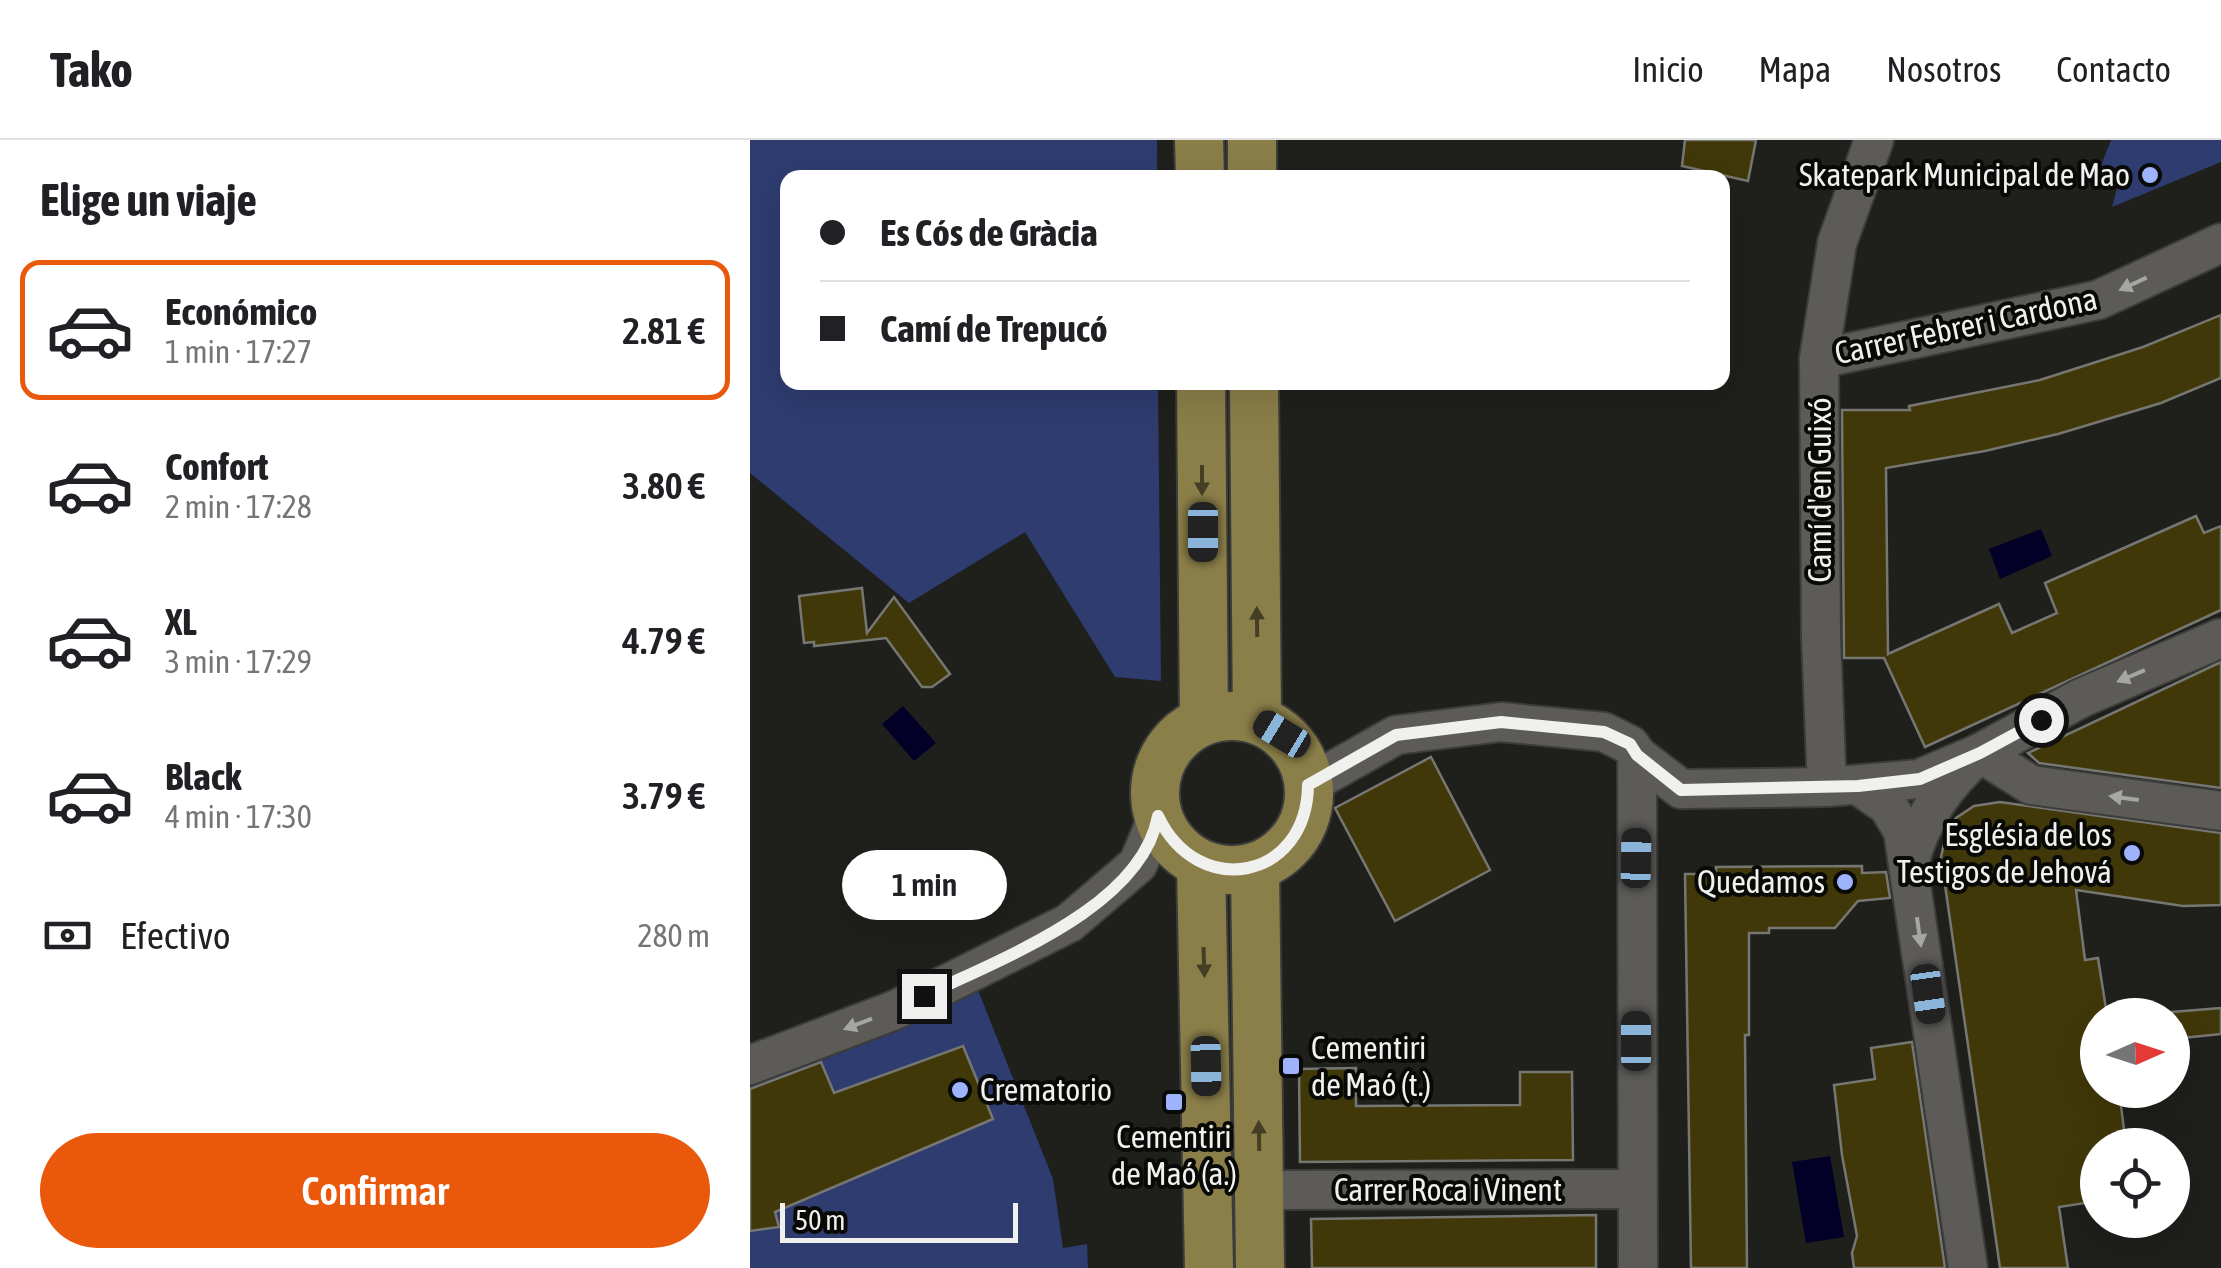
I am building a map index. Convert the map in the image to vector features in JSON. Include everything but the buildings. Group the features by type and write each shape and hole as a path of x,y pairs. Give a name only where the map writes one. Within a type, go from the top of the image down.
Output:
{"main road":[{"path":"1199,140 1200,170"},
{"path":"1252,140 1252,170"},
{"path":"1202,390 1204,720"},
{"path":"1254,390 1258,720"},
{"path":"1231,715 1258,720 1282,734 1300,757 1308,785 1308,806 1296,835 1274,858 1237,870 1201,864 1168,836 1158,816 1154,793 1158,770 1168,748 1204,720 1231,715"},
{"path":"1201,864 1208,1268"},
{"path":"1255,866 1260,1268"}],"street":[{"name":"Camí d'en Guixó","path":"1842,786 1821,638 1819,359 1837,243 1874,140"},
{"name":"Carrer Febrer i Cardona","path":"1819,359 2098,300 2221,243"},
{"path":"1308,785 1396,735 1501,722 1604,732 1630,744 1637,755 1681,790 1842,786 1920,779 1980,753 2081,698 2221,638"},
{"path":"1980,753 2031,785 2221,811"},
{"path":"1909,866 1918,831 1934,803 1980,753"},
{"path":"1637,755 1638,1268"},
{"path":"1842,786 1888,806 1903,830 1968,1268"},
{"path":"750,1065 895,1010 1069,922 1138,864 1158,816"},
{"name":"Carrer Roca i Vinent","path":"1260,1190 1637,1189"}],"shaded area":[{"path":"750,140 1157,140 1157,170 780,170 780,390 1158,390 1161,681 1115,677 1025,532 909,603 750,473"},
{"name":"Skatepark Municipal de Mao","path":"2111,140 2221,140 2221,162 2112,207 2120,177 2098,173"},
{"path":"2041,529 2052,556 2000,579 1989,549"},
{"path":"903,706 936,743 914,761 882,724"},
{"path":"978,990 1053,1179 1063,1248 1087,1244 1088,1268 750,1268 750,1086"},
{"path":"1830,1156 1844,1237 1806,1243 1792,1162"}],"place":[{"name":"Skatepark Municipal de Mao","path":"2150,175"},
{"name":"Església de los Testigos de Jehová","path":"2132,853"},
{"name":"Quedamos","path":"1845,882"},
{"name":"Cementiri de Maó (t.)","path":"1291,1066"},
{"name":"Crematorio","path":"960,1090"},
{"name":"Cementiri de Maó (a.)","path":"1174,1102"}],"route":[{"path":"924,996 1069,922 1115,887 1138,864 1158,816 1168,836 1201,864 1237,870 1274,858 1290,844 1301,826 1308,806 1308,785 1396,735 1501,722 1584,728 1630,744 1637,755 1681,790 1827,787 1920,779 2041,720"}]}
